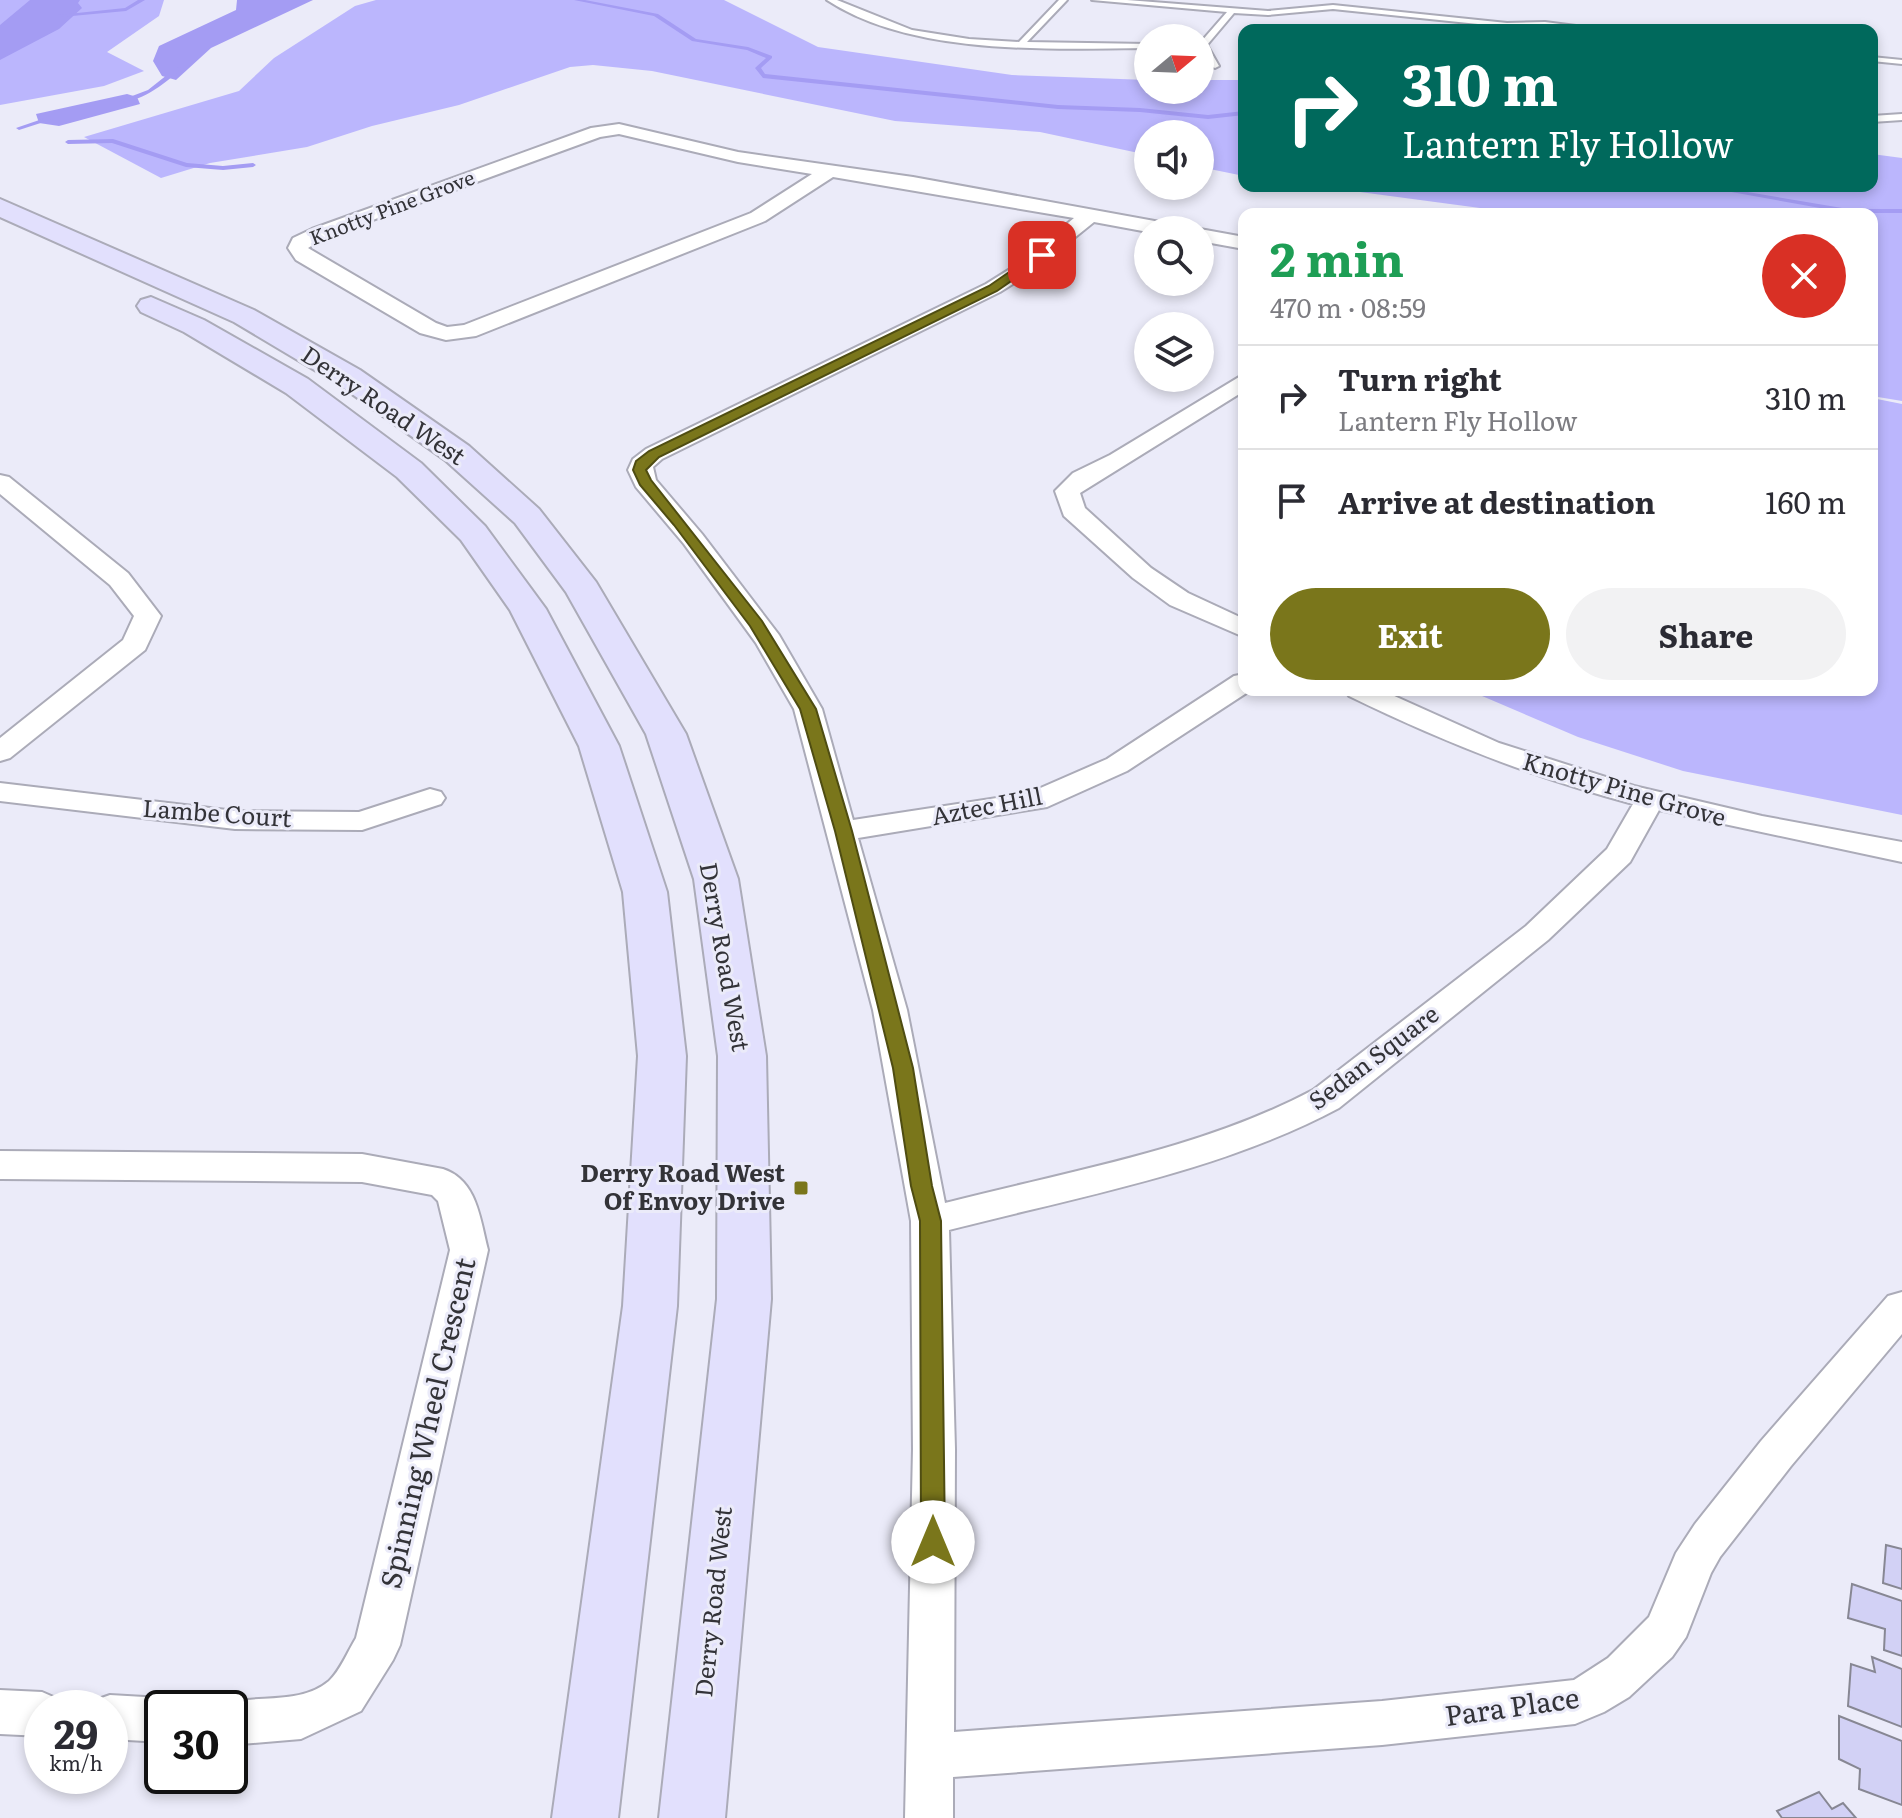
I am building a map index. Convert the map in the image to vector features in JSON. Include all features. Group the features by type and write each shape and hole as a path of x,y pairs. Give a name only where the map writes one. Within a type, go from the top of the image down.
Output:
{"main road":[{"name":"Derry Road West","path":"0,207 244,316 349,377 457,453 527,516 583,590 666,734 716,879 742,1056 744,1299 692,1818"},
{"name":"Derry Road West","path":"0,237 194,326 297,386 409,470 473,533 528,609 599,746 645,892 662,1056 650,1306 585,1818"}],"street":[{"name":"Knotty Pine Grove","path":"829,171 758,217 468,331 446,334 428,328 303,256 298,248 300,242 319,233 597,132 619,129 700,150 829,171 1134,224"},
{"path":"929,1818 934,1449 930,1221 900,1053 808,709 769,641 685,529 645,482 640,470 641,464 654,454 993,288 1025,268 1089,216"},
{"path":"1214,238 1238,242"},
{"path":"1238,385 1118,460 1082,478 1067,491 1073,511 1142,573 1179,599 1238,626"},
{"path":"0,482 119,579 148,616 135,644 0,752"},
{"name":"Aztec Hill","path":"843,831 1036,801 1117,765 1238,686"},
{"name":"Knotty Pine Grove","path":"1372,696 1459,738 1536,768 1753,825 1902,852"},
{"name":"Lambe Court","path":"0,792 235,820 362,821 430,798"},
{"name":"Sedan Square","path":"930,1221 1217,1147 1292,1117 1326,1099 1537,933 1619,855 1650,800"},
{"name":"Spinning Wheel Crescent","path":"0,1165 362,1168 443,1183 455,1196 469,1250 377,1645 345,1696 301,1717 248,1721"},
{"name":"Para Place","path":"931,1756 1382,1723 1575,1702 1596,1695 1629,1668 1664,1631 1676,1611 1682,1585 1696,1557 1776,1451 1902,1307"},
{"path":"0,1712 24,1713"}],"lane":[{"path":"1023,42 1063,0"},
{"path":"1096,0 1231,12 1268,13 1333,7 1473,24"},
{"path":"836,1 911,32 1023,42 1134,46"},
{"path":"1214,31 1231,12"},
{"path":"1878,60 1902,62"},
{"path":"1878,119 1902,117"}],"shaded area":[{"path":"0,0 164,0 159,16 107,52 144,71 104,86 0,105"},
{"path":"30,0 80,0 78,3 82,8 59,29 0,60 0,25"},
{"path":"237,0 313,0 211,48 176,80 162,76 153,61 159,46 236,10"},
{"path":"376,0 724,0 818,47 1012,75 1134,79 1134,104 1214,104 1214,80 1238,80 1238,175 1214,170 1214,120 1134,120 1134,152 1040,132 895,121 652,71 593,65 570,67 459,105 372,126 307,147 210,163 161,178 84,137 239,91 274,58 355,6"},
{"path":"127,94 137,97 140,104 59,126 39,123 36,114"},
{"path":"1878,155 1902,158 1902,401 1878,397 1878,208 1480,208 1360,192 1878,192"},
{"path":"1878,399 1902,404 1902,815 1683,771 1578,737 1482,696 1878,696"}],"building":[{"path":"1886,1545 1902,1549 1902,1589 1883,1583"},
{"path":"1852,1584 1902,1601 1902,1656 1884,1650 1885,1629 1848,1618"},
{"path":"1872,1657 1902,1669 1902,1727 1848,1706 1851,1664 1875,1672"},
{"path":"1839,1716 1902,1741 1902,1805 1859,1789 1860,1769 1839,1759"},
{"path":"1819,1792 1832,1809 1843,1803 1856,1818 1782,1818 1777,1811"}],"waterway":[{"path":"61,15 126,9 142,0"},
{"path":"577,0 656,15 694,40 748,49 770,57 758,68 763,76 1058,107 1140,110 1208,117 1238,114"},
{"path":"122,101 150,91 179,68"},
{"path":"19,128 51,118"},
{"path":"68,142 113,141 186,165 223,168 253,165"},
{"path":"1736,192 1830,208"},
{"path":"1878,211 1902,211"}],"place":[{"name":"Derry Road West Of Envoy Drive","path":"801,1188"}],"route":[{"path":"933,1542 930,1221 903,1068 843,831 808,709 769,641 652,487 645,482 640,470 641,464 654,454 993,288 1042,255"}]}
